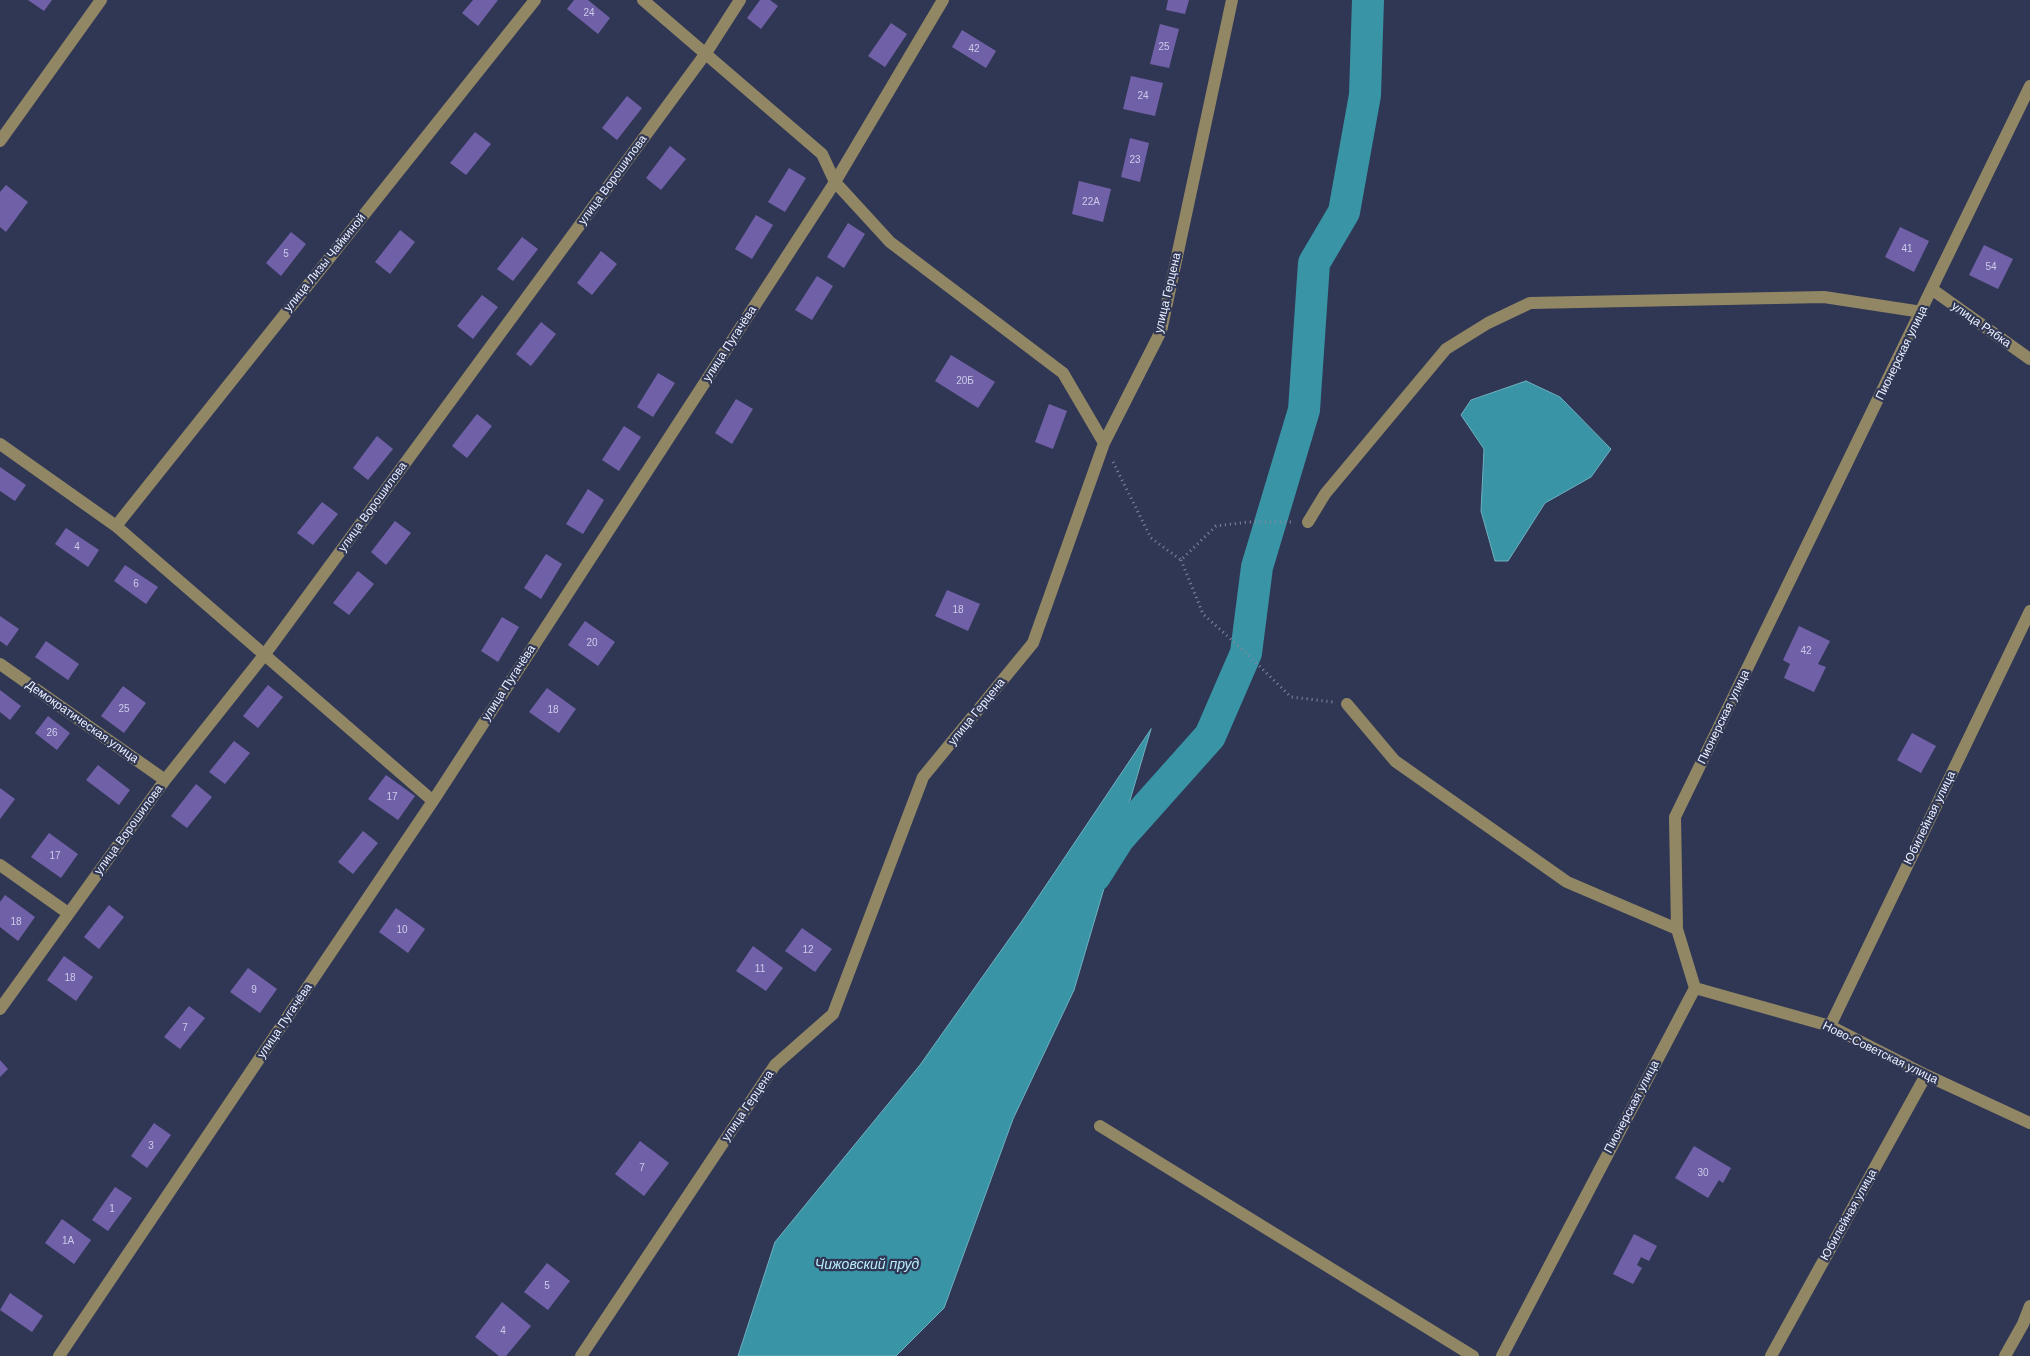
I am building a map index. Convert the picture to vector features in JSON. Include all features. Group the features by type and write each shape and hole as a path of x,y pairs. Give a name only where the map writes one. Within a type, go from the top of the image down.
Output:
{"street":[{"path":"0,141 101,0"},
{"name":"улица Лизы Чайкиной","path":"116,526 535,0"},
{"path":"643,0 822,154 835,182 890,242 1064,373 1104,443"},
{"name":"улица Ворошилова","path":"0,1009 165,780 265,654 706,53 740,0"},
{"name":"улица Пугачёва","path":"59,1356 433,801 835,182 943,0"},
{"name":"улица Герцена","path":"581,1356 775,1065 833,1014 923,777 1033,643 1104,443 1161,331 1232,0"},
{"name":"Пионерская улица","path":"1502,1356 1695,988 1677,929 1675,817 1922,312 2030,86"},
{"name":"улица Рябка","path":"1932,290 2030,360"},
{"path":"1308,522 1325,494 1446,349 1488,323 1530,303 1824,297 1922,312"},
{"path":"0,444 116,526 433,801"},
{"name":"Юбилейная улица","path":"1830,1026 2030,610"},
{"name":"Демократическая улица","path":"0,664 165,780"},
{"path":"1348,704 1395,761 1567,882 1677,929"},
{"path":"0,866 68,913"},
{"name":"Ново-Советская улица","path":"1695,988 1830,1026 1926,1075 2030,1123"},
{"name":"Юбилейная улица","path":"1771,1356 1926,1075"},
{"path":"1100,1126 1472,1356"},
{"path":"2005,1356 2026,1327 2030,1306"}],"path":[{"path":"1104,443 1151,538 1181,560 1203,614 1290,697 1348,704"},
{"path":"1181,560 1216,526 1248,522 1308,522"}],"water":[{"path":"1526,381 1560,397 1611,449 1591,477 1545,503 1508,561 1495,561 1481,511 1484,449 1461,415 1471,400"},
{"name":"Чижовский пруд","path":"1151,729 1074,990 1013,1119 944,1308 896,1356 738,1356 775,1242 920,1065 1022,921"}],"building":[{"path":"28,0 52,0 44,11"},
{"path":"473,0 498,0 478,26 462,13"},
{"path":"574,0 588,0 610,18 598,34 567,9"},
{"path":"760,0 770,0 778,6 761,29 747,18"},
{"path":"1168,0 1189,0 1185,14 1166,10"},
{"path":"891,23 907,34 885,67 868,56"},
{"path":"1160,24 1179,29 1169,68 1150,64"},
{"path":"962,30 996,51 986,68 952,47"},
{"path":"1131,76 1163,83 1155,116 1123,109"},
{"path":"627,96 642,108 617,140 602,128"},
{"path":"475,132 491,144 466,175 450,163"},
{"path":"1130,138 1149,143 1140,182 1121,177"},
{"path":"670,146 686,159 661,190 646,178"},
{"path":"789,168 806,178 785,212 768,202"},
{"path":"1079,181 1111,189 1103,222 1072,214"},
{"path":"6,185 28,202 6,232 0,227 0,192"},
{"path":"756,215 773,225 752,259 735,249"},
{"path":"848,223 865,234 844,268 827,257"},
{"path":"1900,227 1929,241 1914,272 1885,257"},
{"path":"400,230 415,242 390,274 375,262"},
{"path":"291,232 306,244 281,276 266,263"},
{"path":"522,237 538,249 513,281 497,269"},
{"path":"1984,245 2013,259 1998,289 1969,275"},
{"path":"601,251 617,264 592,295 577,283"},
{"path":"817,276 833,286 812,320 795,310"},
{"path":"482,295 498,307 473,339 457,326"},
{"path":"541,322 556,334 531,366 516,354"},
{"path":"951,355 995,382 978,408 935,381"},
{"path":"658,373 675,383 653,417 637,407"},
{"path":"736,399 753,409 732,444 715,433"},
{"path":"1049,404 1067,411 1053,449 1035,442"},
{"path":"477,414 492,426 467,458 452,446"},
{"path":"624,426 641,437 619,471 602,460"},
{"path":"377,436 393,449 368,480 353,468"},
{"path":"0,467 26,485 15,501 0,491"},
{"path":"588,489 604,500 583,534 566,524"},
{"path":"322,502 338,514 313,545 297,533"},
{"path":"395,521 411,533 386,565 371,552"},
{"path":"66,528 99,550 88,567 55,544"},
{"path":"546,554 562,564 541,599 524,588"},
{"path":"125,565 158,587 146,604 114,581"},
{"path":"358,571 374,584 349,615 333,603"},
{"path":"947,590 980,604 968,631 935,616"},
{"path":"0,616 19,629 7,646 0,641"},
{"path":"502,617 519,627 498,662 481,651"},
{"path":"585,621 615,642 598,666 568,645"},
{"path":"1799,626 1830,641 1818,664 1826,667 1814,692 1784,678 1790,664 1783,660"},
{"path":"46,641 79,664 68,680 35,657"},
{"path":"268,685 283,697 258,728 243,716"},
{"path":"123,686 146,703 124,733 101,716"},
{"path":"547,688 576,709 559,733 529,712"},
{"path":"0,690 21,706 10,720 0,712"},
{"path":"48,716 70,733 57,750 35,733"},
{"path":"1912,733 1936,746 1921,773 1897,760"},
{"path":"234,741 250,753 225,784 209,772"},
{"path":"98,765 130,790 119,805 86,780"},
{"path":"386,775 415,796 398,820 368,799"},
{"path":"196,784 212,797 187,828 171,816"},
{"path":"0,788 15,799 0,819"},
{"path":"363,831 378,843 353,874 338,862"},
{"path":"49,833 78,854 61,878 31,857"},
{"path":"5,895 35,917 18,941 0,927 0,902"},
{"path":"109,905 124,917 99,949 84,937"},
{"path":"396,908 425,929 408,953 379,932"},
{"path":"802,928 832,949 815,972 785,951"},
{"path":"753,946 783,968 766,991 736,971"},
{"path":"64,956 93,977 76,1001 47,980"},
{"path":"248,968 277,989 260,1013 230,992"},
{"path":"189,1006 205,1018 180,1049 164,1037"},
{"path":"0,1060 8,1069 0,1077"},
{"path":"154,1123 171,1135 147,1168 131,1156"},
{"path":"640,1141 669,1163 644,1196 615,1174"},
{"path":"1694,1146 1731,1168 1723,1183 1719,1180 1708,1198 1675,1178"},
{"path":"115,1187 132,1198 108,1231 92,1220"},
{"path":"62,1219 91,1240 74,1264 45,1243"},
{"path":"1634,1234 1657,1246 1649,1261 1641,1257 1637,1265 1642,1268 1633,1284 1613,1274"},
{"path":"547,1263 570,1281 548,1310 524,1292"},
{"path":"10,1293 43,1316 32,1332 0,1310"},
{"path":"502,1302 531,1326 506,1356 499,1356 475,1337"}],"waterway":[{"path":"1095,876 1119,838 1210,736 1246,653 1257,567 1304,410 1314,263 1344,212 1365,95 1368,0"}]}
